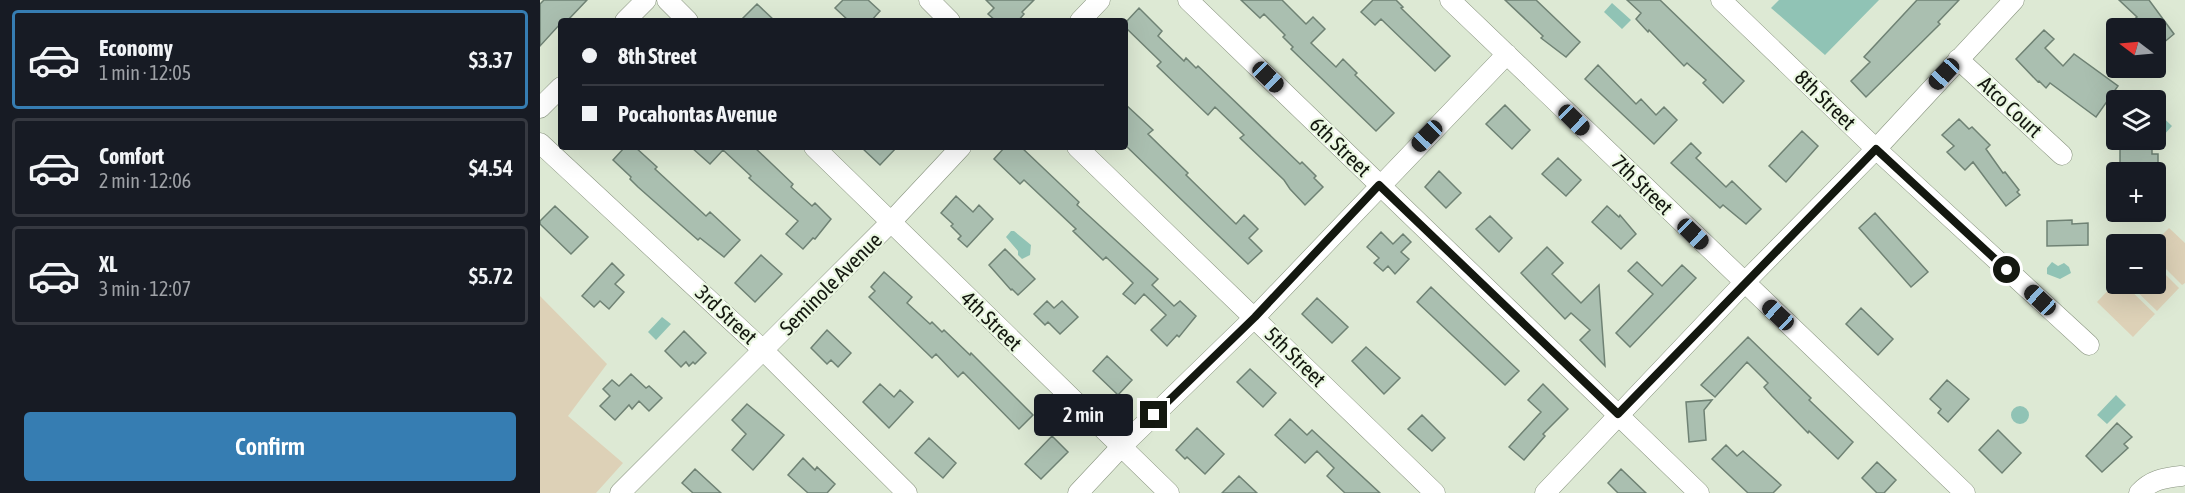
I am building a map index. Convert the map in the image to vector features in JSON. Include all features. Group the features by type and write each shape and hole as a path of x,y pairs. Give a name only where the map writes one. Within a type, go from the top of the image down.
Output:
{"street":[{"path":"628,18 646,0"},
{"path":"667,0 685,18"},
{"path":"929,0 947,18"},
{"path":"1083,18 1100,0"},
{"name":"6th Street","path":"1188,0 1699,493"},
{"name":"7th Street","path":"1450,0 1965,493"},
{"name":"8th Street","path":"1721,0 1876,149 2089,345"},
{"path":"1545,493 1744,283 1876,149 2014,0"},
{"path":"1078,493 1121,447 1255,317 1507,54"},
{"name":"Atco Court","path":"1958,59 2062,155"},
{"path":"540,108 558,90"},
{"name":"3rd Street","path":"540,143 764,351 907,493"},
{"name":"4th Street","path":"817,150 1169,493"},
{"name":"Seminole Avenue","path":"631,490 958,150"},
{"name":"5th Street","path":"1080,150 1436,493"},
{"path":"2139,493 2159,478 2181,476"}],"shaded area":[{"path":"2169,228 2185,243 2185,283 2182,285 2166,269 2166,234 2163,234"},
{"path":"2166,275 2179,288 2157,311 2139,294 2166,294"},
{"path":"2106,293 2134,294 2155,314 2133,337 2097,302"},
{"path":"540,296 607,364 568,416 623,463 596,493 540,493"}],"water":[{"path":"1779,0 1879,0 1825,55 1771,8"},
{"path":"1612,3 1631,20 1622,29 1604,12"},
{"path":"2166,120 2172,126 2166,133"},
{"path":"1011,231 1031,245 1030,255 1022,259 1018,255 1018,251 1006,237"},
{"path":"2052,262 2058,266 2064,263 2069,267 2071,273 2060,279 2047,274 2047,268"},
{"path":"662,317 671,324 656,340 648,332"},
{"path":"2116,395 2126,405 2107,424 2097,415"},
{"path":"2020,406 2026,409 2029,415 2026,421 2020,424 2014,421 2011,415 2014,409"}],"building":[{"path":"544,0 587,0 570,18 558,18 558,26 540,46 540,4"},
{"path":"843,0 868,0 880,11 874,18 846,18 835,8"},
{"path":"986,0 1034,0 1022,12 1024,14 1021,18 993,18 988,14 994,8"},
{"path":"1241,0 1282,0 1306,24 1313,17 1325,29 1311,43 1336,67 1343,59 1357,73 1355,75 1394,113 1376,131 1291,49 1293,47 1283,37 1285,35 1264,14 1260,18"},
{"path":"1373,0 1396,0 1403,7 1401,8 1450,56 1435,71 1381,19 1375,25 1361,12"},
{"path":"1505,0 1536,0 1580,42 1566,57 1541,38 1543,36"},
{"path":"1627,0 1660,0 1744,81 1723,103 1703,83 1706,80 1687,63 1684,66 1649,30 1648,32 1636,19 1641,13"},
{"path":"1917,0 1959,0 1938,22 1940,24 1866,97 1851,81 1870,62 1864,57"},
{"path":"2119,0 2149,0 2162,18 2136,18"},
{"path":"757,4 772,18 743,18"},
{"path":"1139,8 1162,31 1158,36 1184,61 1186,58 1196,68 1198,66 1300,164 1302,162 1323,187 1305,205 1284,180 1240,138 1244,135 1215,107 1208,115 1157,66 1161,62 1128,30 1128,20"},
{"path":"2166,23 2174,34 2166,41"},
{"path":"2044,30 2054,39 2045,48 2063,66 2074,54 2118,86 2115,90 2106,90 2106,103 2096,117 2050,83 2046,88 2016,59"},
{"path":"1598,65 1636,104 1641,99 1656,115 1664,107 1677,120 1654,144 1585,79"},
{"path":"1505,105 1530,130 1512,149 1486,124"},
{"path":"1128,107 1153,130 1148,134 1236,224 1244,215 1258,229 1249,238 1262,251 1248,264 1128,148"},
{"path":"1959,119 1969,129 1972,127 1990,145 1986,149 2003,173 2005,172 2019,190 2017,192 2020,195 2006,206 1973,162 1965,170 1947,152 1954,146 1942,135"},
{"path":"1802,131 1818,146 1786,182 1769,166"},
{"path":"1691,143 1701,153 1696,158 1726,187 1732,181 1761,209 1746,224 1723,205 1720,208 1671,163"},
{"path":"622,150 638,150 657,167 655,169 706,216 710,212 740,240 724,257 700,238 698,240 638,187 613,160"},
{"path":"694,150 723,150 710,164"},
{"path":"723,150 757,150 793,184 791,187 812,206 815,203 831,219 815,239 813,238 803,249 786,234 798,221 749,178 751,176"},
{"path":"864,150 894,150 880,165"},
{"path":"1002,150 1024,150 1079,202 1077,205 1158,279 1152,285 1174,306 1180,301 1196,316 1179,337 1177,335 1167,346 1151,330 1166,315 1144,294 1135,304 1123,294 1133,283 1106,257 1103,260 1073,231 1076,229 1024,180 1020,184 994,159"},
{"path":"2120,150 2152,150 2152,154 2158,154 2158,162 2120,162"},
{"path":"1558,158 1581,180 1566,196 1542,174"},
{"path":"1439,171 1461,193 1446,208 1425,187"},
{"path":"956,196 973,212 979,205 993,219 967,247 958,239 961,236 951,226 953,224 941,213"},
{"path":"555,206 588,237 571,254 540,224 540,221"},
{"path":"1607,206 1619,217 1620,215 1636,234 1621,249 1592,222"},
{"path":"1875,213 1928,272 1911,287 1859,228"},
{"path":"1490,216 1512,238 1499,252 1476,229"},
{"path":"2072,220 2072,224 2088,223 2088,245 2047,246 2047,221"},
{"path":"1381,232 1393,244 1403,234 1411,242 1401,252 1409,259 1395,274 1388,266 1383,271 1374,263 1379,258 1367,247"},
{"path":"1547,247 1563,263 1552,274 1581,303 1599,285 1605,366 1580,340 1590,330 1571,313 1565,319 1521,273"},
{"path":"1005,249 1035,279 1018,295 989,265"},
{"path":"761,255 782,274 755,302 735,283"},
{"path":"1637,262 1662,286 1682,265 1696,278 1630,347 1616,333 1653,294 1628,271"},
{"path":"612,263 624,275 615,284 624,292 609,309 600,301 594,307 582,296"},
{"path":"884,272 912,297 907,303 930,324 932,322 942,332 944,330 970,355 971,353 1033,415 1019,429 963,372 958,377 936,354 932,358 869,297 875,291 871,287"},
{"path":"1431,287 1519,371 1505,385 1417,302"},
{"path":"1317,298 1348,327 1332,343 1302,314"},
{"path":"1047,301 1054,308 1062,301 1078,317 1060,334 1048,322 1045,325 1034,314"},
{"path":"1861,308 1893,339 1878,355 1846,324"},
{"path":"827,330 851,353 838,367 831,360 827,364 811,348"},
{"path":"684,331 706,353 695,364 693,362 689,366 686,362 681,367 665,351"},
{"path":"1748,337 1853,442 1838,459 1809,431 1808,433 1772,396 1764,387 1768,383 1747,362 1715,397 1701,385"},
{"path":"1366,347 1400,378 1384,394 1352,361"},
{"path":"1107,356 1132,380 1118,395 1093,371"},
{"path":"1250,369 1276,393 1263,407 1237,382"},
{"path":"631,374 646,388 649,386 662,398 649,411 639,401 632,409 629,405 615,420 600,406 610,396 603,389 612,380 619,386"},
{"path":"1947,380 1969,399 1948,422 1938,413 1941,409 1930,399"},
{"path":"880,384 894,397 900,390 913,402 889,428 863,402"},
{"path":"1543,384 1568,409 1543,434 1545,436 1524,460 1509,447 1541,412 1528,400"},
{"path":"1712,400 1704,410 1706,440 1689,442 1686,402"},
{"path":"747,404 784,435 753,470 732,450 746,434 732,420"},
{"path":"1422,415 1445,438 1432,451 1408,429"},
{"path":"1290,419 1307,435 1312,430 1380,493 1345,493 1327,476 1334,468 1317,451 1305,463 1275,435"},
{"path":"2117,423 2132,437 2124,444 2128,448 2102,472 2086,456"},
{"path":"1197,428 1224,454 1205,474 1176,450"},
{"path":"1998,430 2021,453 2002,473 1979,450"},
{"path":"1052,436 1068,452 1041,479 1025,464"},
{"path":"929,438 956,463 943,478 915,453"},
{"path":"1726,445 1737,456 1743,451 1781,485 1773,493 1748,493 1712,459"},
{"path":"803,458 815,470 817,467 835,484 827,493 808,493 788,475"},
{"path":"1877,462 1896,480 1884,493 1877,493 1862,478"},
{"path":"695,469 721,493 693,493 682,483"},
{"path":"1621,469 1646,493 1618,493 1608,483"},
{"path":"1239,476 1257,493 1222,493"}],"route":[{"path":"1154,415 1255,317 1379,185 1618,414 1876,149 2007,270"}]}
